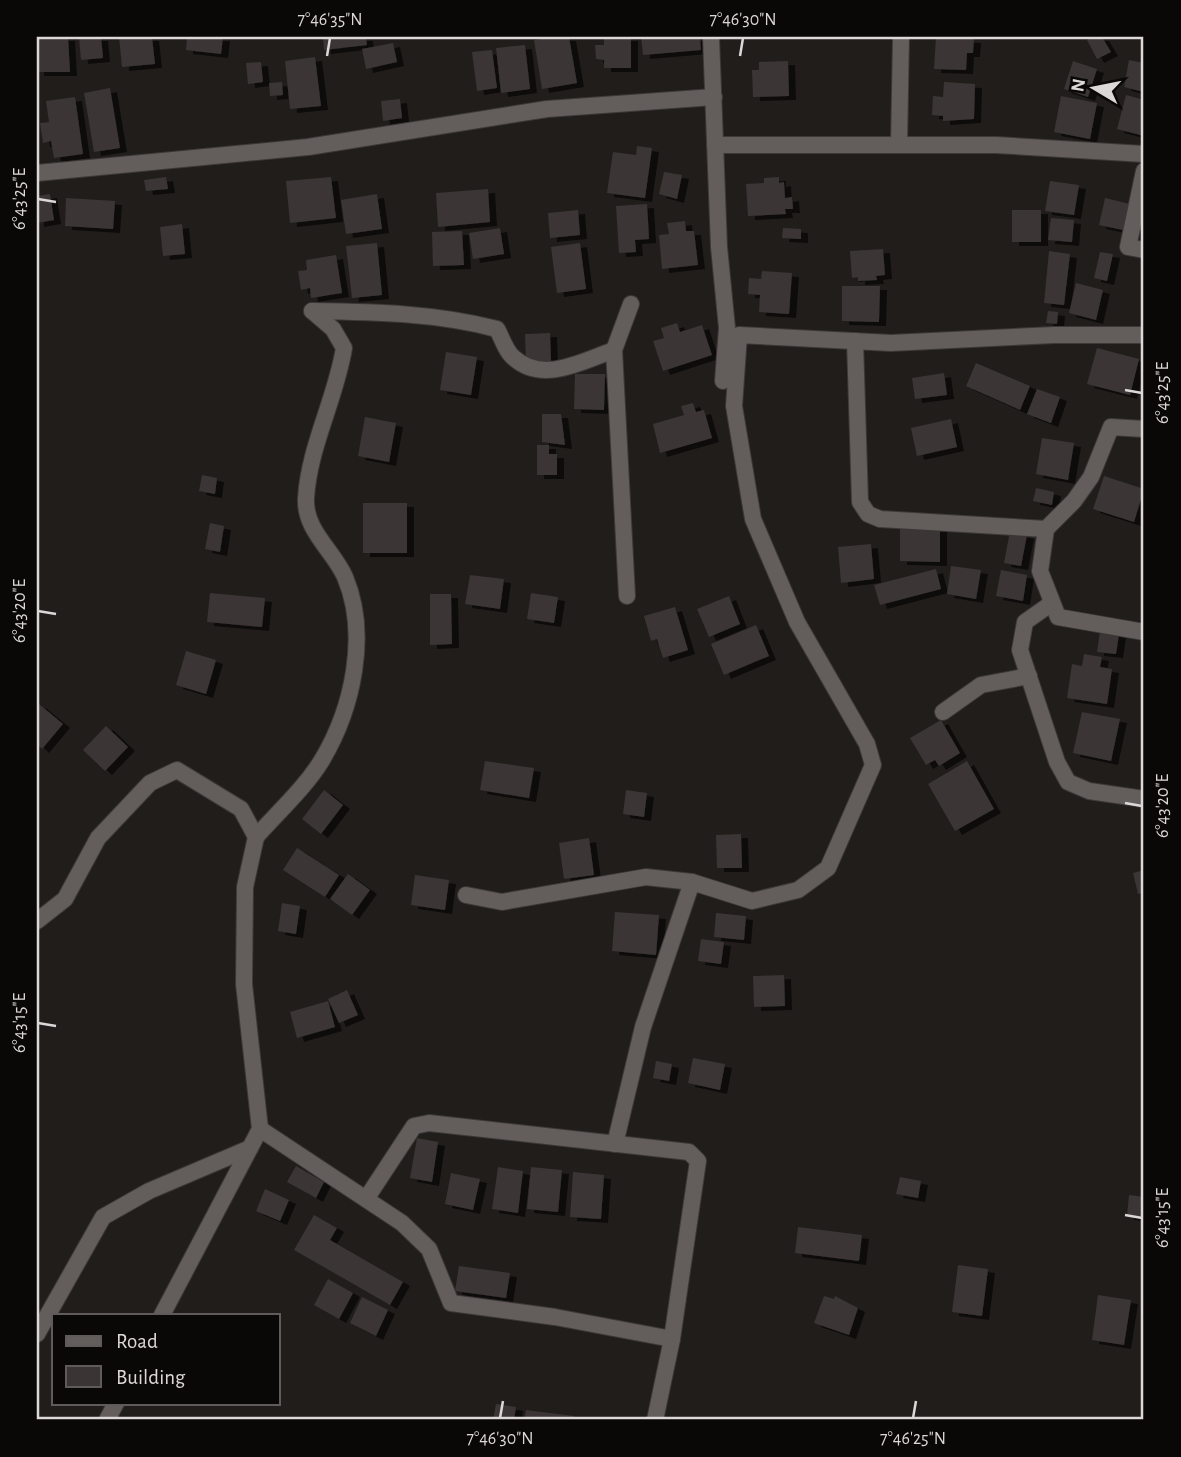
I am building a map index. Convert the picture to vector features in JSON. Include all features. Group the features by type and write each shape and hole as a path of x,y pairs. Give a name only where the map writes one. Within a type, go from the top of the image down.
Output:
{"street":[{"path":"711,37 719,247 727,328 723,381"},
{"path":"899,145 901,37"},
{"path":"37,173 308,146 547,109 714,97"},
{"path":"715,145 996,145 1144,154"},
{"path":"1139,249 1144,171"},
{"path":"628,596 614,350 631,304"},
{"path":"163,1314 260,1129 244,984 246,887 256,837 321,762 348,708 357,640 352,593 337,559 316,536 306,499 340,374 344,348 332,329 312,311 420,314 497,329 512,357 529,368 557,370 614,350"},
{"path":"466,895 502,902 646,877 692,882 752,901 798,890 828,868 873,765 867,744 797,622 753,519 734,406 739,335 891,342 1042,335 1144,335"},
{"path":"855,341 860,502 868,514 880,519 1046,529"},
{"path":"1144,429 1111,427 1091,477 1074,501 1046,529 1040,571 1058,617 1144,632"},
{"path":"1052,603 1025,622 1020,650 1057,762 1068,782 1089,791 1144,799"},
{"path":"943,712 981,685 1029,676"},
{"path":"37,921 65,899 98,838 150,783 177,770 241,809 256,837"},
{"path":"615,1144 643,1027 692,882"},
{"path":"366,1199 414,1126 429,1123 689,1152 698,1161 672,1339 655,1420"},
{"path":"260,1129 402,1223 429,1248 451,1303 555,1317 672,1339"},
{"path":"37,1334 103,1217 149,1191 250,1148"},
{"path":"107,1420 115,1404"}],"building":[{"path":"37,37 68,37 70,72 37,72"},
{"path":"79,37 101,37 103,58 81,60"},
{"path":"119,37 152,37 155,64 122,67"},
{"path":"187,37 223,37 221,54 186,50"},
{"path":"323,37 366,37 367,45 324,50"},
{"path":"569,37 577,83 542,89 534,40"},
{"path":"604,37 631,37 631,68 604,68 604,60 596,59 595,45 604,45"},
{"path":"641,37 700,37 701,50 643,55"},
{"path":"936,37 974,39 973,53 967,53 966,70 934,69"},
{"path":"1102,37 1111,52 1097,59 1087,40"},
{"path":"393,43 397,62 366,69 362,49"},
{"path":"525,45 530,89 501,93 496,48"},
{"path":"492,50 497,88 477,91 472,52"},
{"path":"315,57 321,106 290,109 285,61"},
{"path":"1129,60 1144,63 1144,92 1124,87"},
{"path":"788,61 789,96 753,97 752,70 759,70 759,62"},
{"path":"1073,61 1097,69 1088,97 1064,89"},
{"path":"261,62 263,82 248,84 246,63"},
{"path":"282,82 283,95 270,96 269,83"},
{"path":"944,82 975,84 974,119 943,121 943,116 932,115 933,96 943,97"},
{"path":"110,88 120,148 94,152 84,93"},
{"path":"1126,95 1144,100 1144,136 1117,129"},
{"path":"1061,96 1097,103 1090,139 1054,132"},
{"path":"75,97 83,154 54,158 51,141 43,143 40,123 49,122 46,101"},
{"path":"400,99 402,118 383,121 381,101"},
{"path":"637,146 652,148 645,198 607,193 613,152 636,155"},
{"path":"664,172 682,175 677,199 659,194"},
{"path":"166,177 168,189 146,191 144,180"},
{"path":"331,177 336,218 290,223 286,181"},
{"path":"779,177 779,183 784,182 785,198 792,197 793,209 785,209 786,214 748,216 746,184 764,183 764,178"},
{"path":"1050,181 1079,185 1074,215 1045,211"},
{"path":"488,189 490,222 438,227 436,193"},
{"path":"50,194 54,220 37,223 37,196"},
{"path":"377,194 382,229 346,234 341,200"},
{"path":"66,198 115,201 113,229 65,226"},
{"path":"1105,198 1130,204 1123,230 1099,225"},
{"path":"647,204 649,239 635,240 636,252 619,253 616,206"},
{"path":"578,210 580,235 550,238 548,213"},
{"path":"1012,210 1041,210 1041,242 1012,242"},
{"path":"1051,218 1074,220 1072,242 1048,240"},
{"path":"685,221 686,231 694,231 698,265 662,269 659,235 669,234 667,223"},
{"path":"182,224 185,254 163,256 160,227"},
{"path":"500,228 504,254 473,259 469,233"},
{"path":"783,228 801,229 801,239 782,238"},
{"path":"462,231 464,265 433,266 432,232"},
{"path":"377,243 382,295 352,298 346,246"},
{"path":"580,243 586,289 557,293 551,247"},
{"path":"883,249 885,275 876,276 877,280 858,281 858,277 852,278 850,251"},
{"path":"1049,251 1070,254 1064,305 1044,303"},
{"path":"1100,252 1113,254 1107,281 1094,278"},
{"path":"336,255 342,293 311,298 310,288 301,290 298,271 307,270 306,260"},
{"path":"762,271 792,273 789,314 759,312 760,295 748,294 749,278 761,279"},
{"path":"1076,283 1103,290 1096,320 1069,313"},
{"path":"842,286 880,286 879,322 842,321"},
{"path":"1048,311 1058,312 1057,324 1046,323"},
{"path":"677,323 680,332 702,325 712,355 663,371 653,341 664,338 661,328"},
{"path":"550,333 551,361 526,362 525,334"},
{"path":"1097,348 1139,359 1130,395 1087,384"},
{"path":"446,352 477,357 471,395 440,390"},
{"path":"976,363 1030,386 1020,410 966,386"},
{"path":"944,373 947,395 915,399 912,378"},
{"path":"575,374 605,374 604,410 574,409"},
{"path":"1037,389 1060,397 1051,423 1027,414"},
{"path":"693,403 696,412 704,410 712,438 660,453 653,424 684,415 681,406"},
{"path":"542,414 561,414 565,445 542,442"},
{"path":"365,417 396,423 389,462 358,456"},
{"path":"951,419 957,447 917,456 911,428"},
{"path":"1042,438 1074,443 1068,480 1036,474"},
{"path":"537,445 549,445 549,454 557,454 557,475 537,475"},
{"path":"202,475 217,478 215,494 199,491"},
{"path":"1104,476 1144,489 1134,522 1093,509"},
{"path":"1036,488 1054,492 1052,505 1033,501"},
{"path":"363,503 407,503 407,553 363,553"},
{"path":"210,523 224,526 220,552 205,549"},
{"path":"900,526 940,526 940,562 900,561"},
{"path":"1010,531 1027,535 1021,566 1004,563"},
{"path":"871,544 874,579 841,583 838,547"},
{"path":"951,566 981,570 976,599 947,594"},
{"path":"936,569 941,589 880,605 874,585"},
{"path":"1001,570 1027,575 1023,601 996,596"},
{"path":"470,575 504,579 500,609 465,604"},
{"path":"210,593 265,598 262,627 207,622"},
{"path":"531,593 558,597 554,623 527,619"},
{"path":"430,594 451,594 452,644 430,645"},
{"path":"729,596 740,624 709,637 697,609"},
{"path":"675,607 688,650 663,658 657,639 651,641 644,616"},
{"path":"756,625 769,656 724,675 711,644"},
{"path":"1100,631 1119,634 1116,654 1097,652"},
{"path":"186,651 216,660 206,694 176,685"},
{"path":"1084,654 1102,657 1100,667 1112,669 1107,704 1067,698 1072,664 1082,666"},
{"path":"39,704 63,724 42,749 37,744"},
{"path":"1082,712 1120,719 1111,761 1073,753"},
{"path":"941,720 960,753 939,766 935,760 926,765 910,738"},
{"path":"106,726 128,747 105,771 83,750"},
{"path":"485,761 534,768 529,798 480,790"},
{"path":"967,761 994,809 955,831 928,784"},
{"path":"324,790 343,805 321,834 302,819"},
{"path":"626,790 647,793 644,817 623,814"},
{"path":"741,834 742,868 717,868 716,835"},
{"path":"589,838 594,875 564,879 559,843"},
{"path":"297,848 339,875 325,897 283,870"},
{"path":"1144,870 1144,893 1138,894 1133,873"},
{"path":"348,874 370,890 352,915 330,899"},
{"path":"415,875 449,880 445,910 411,905"},
{"path":"282,903 300,906 296,934 278,931"},
{"path":"615,912 659,915 656,955 612,951"},
{"path":"716,913 746,916 744,940 714,937"},
{"path":"701,939 724,942 721,964 698,961"},
{"path":"784,975 785,1006 754,1007 753,976"},
{"path":"347,990 358,1015 339,1023 328,999"},
{"path":"328,1001 335,1027 297,1038 290,1012"},
{"path":"693,1058 725,1064 720,1090 688,1083"},
{"path":"656,1061 672,1064 669,1081 653,1078"},
{"path":"417,1138 438,1142 432,1182 410,1178"},
{"path":"296,1166 324,1182 316,1198 287,1182"},
{"path":"498,1167 523,1171 518,1213 492,1209"},
{"path":"531,1167 562,1170 558,1212 527,1209"},
{"path":"573,1172 604,1175 601,1219 570,1217"},
{"path":"451,1173 480,1179 473,1210 445,1204"},
{"path":"900,1177 921,1181 918,1198 896,1194"},
{"path":"265,1189 289,1200 280,1221 256,1211"},
{"path":"1129,1195 1144,1197 1144,1218 1127,1216"},
{"path":"314,1215 337,1228 330,1240 403,1282 390,1305 294,1250"},
{"path":"798,1227 862,1235 859,1261 795,1253"},
{"path":"958,1265 988,1269 982,1316 952,1312"},
{"path":"459,1266 510,1273 506,1298 455,1291"},
{"path":"328,1279 353,1293 339,1319 314,1305"},
{"path":"1098,1295 1131,1300 1124,1345 1092,1340"},
{"path":"824,1296 834,1299 835,1296 858,1308 849,1335 814,1323"},
{"path":"362,1297 388,1310 376,1336 350,1323"},
{"path":"496,1404 516,1407 514,1420 493,1420"},
{"path":"526,1410 574,1416 574,1420 524,1420"}]}
